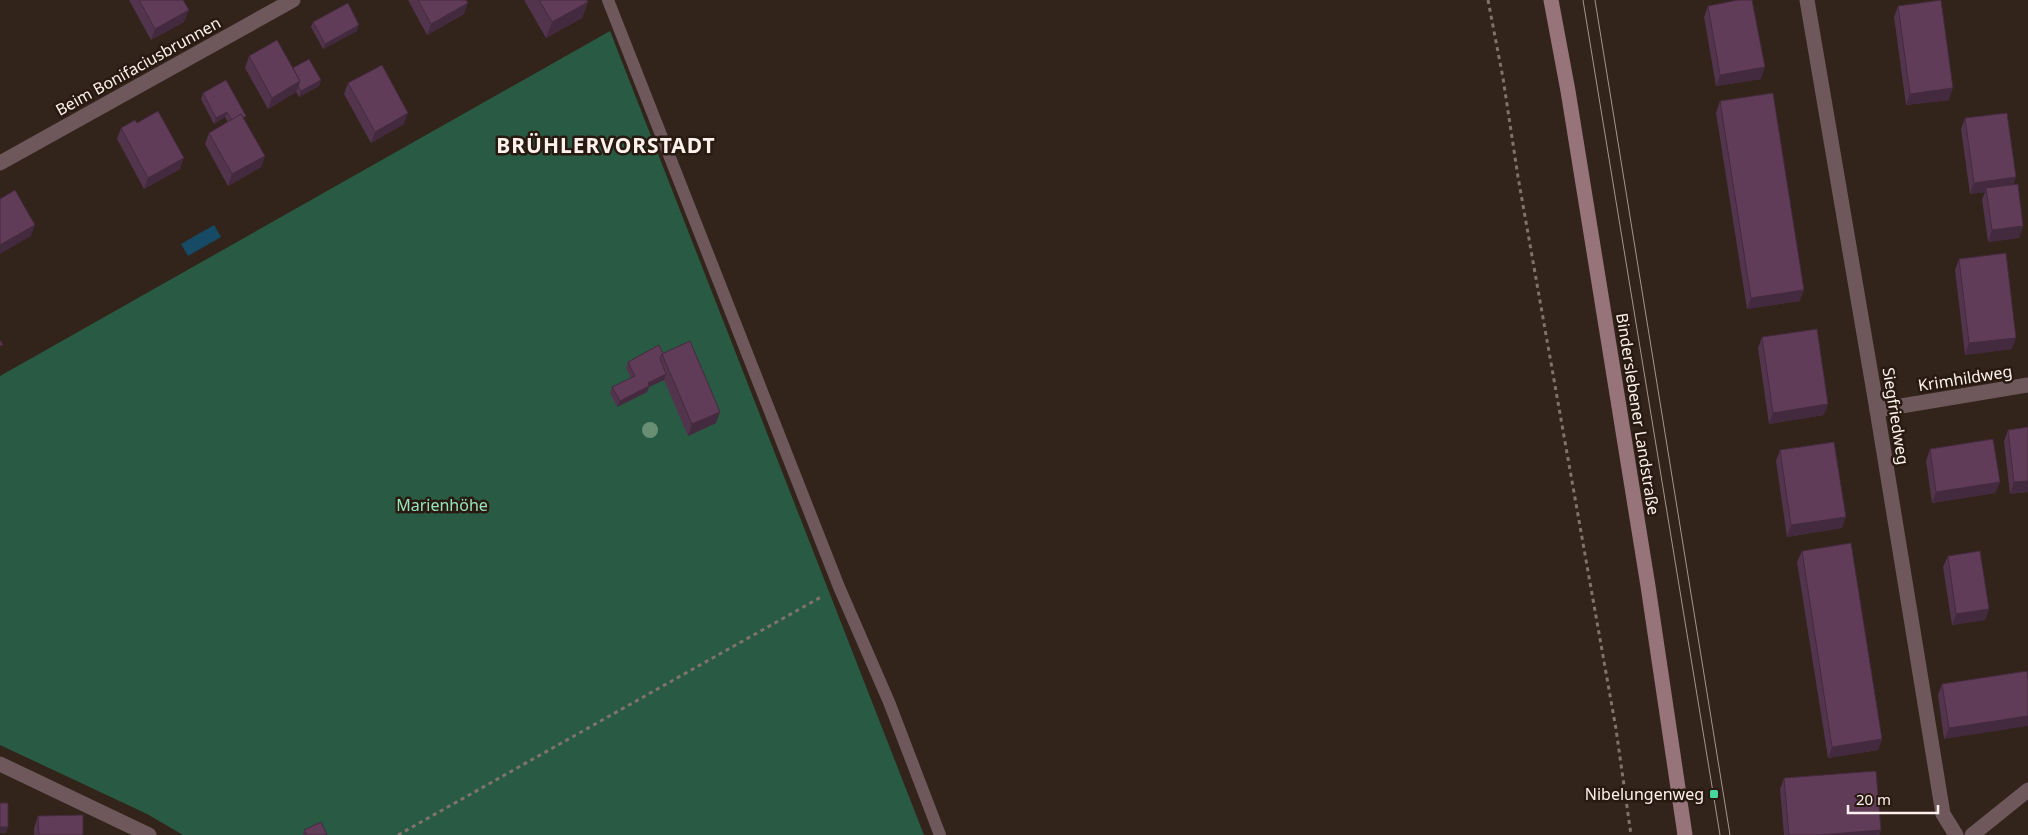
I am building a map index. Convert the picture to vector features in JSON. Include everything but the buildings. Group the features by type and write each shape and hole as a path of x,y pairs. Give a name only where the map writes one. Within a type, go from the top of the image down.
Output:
{"main road":[{"name":"Binderslebener Landstraße","path":"1551,0 1648,586 1684,835"}],"street":[{"name":"Beim Bonifaciusbrunnen","path":"0,163 293,0"},
{"name":"Siegfriedweg","path":"1807,0 1878,410 1943,814 1956,835"},
{"name":"Krimhildweg","path":"1878,410 2028,385"},
{"path":"0,764 149,835"},
{"path":"1972,835 2028,790"}],"lane":[{"path":"608,0 839,587 889,702 940,835"}],"path":[{"path":"1488,0 1616,730 1631,835"},
{"path":"398,835 839,587"}],"green space":[{"name":"Marienhöhe","path":"610,31 924,835 183,835 147,814 0,745 0,376"}],"water":[{"path":"214,225 221,237 188,256 181,244"}],"tram line":[{"path":"1583,0 1720,835"},
{"path":"1595,0 1730,835"}],"place":[{"name":"Nibelungenweg","path":"1714,794"}],"district":[{"name":"BRÜHLERVORSTADT","path":"606,146"}]}
